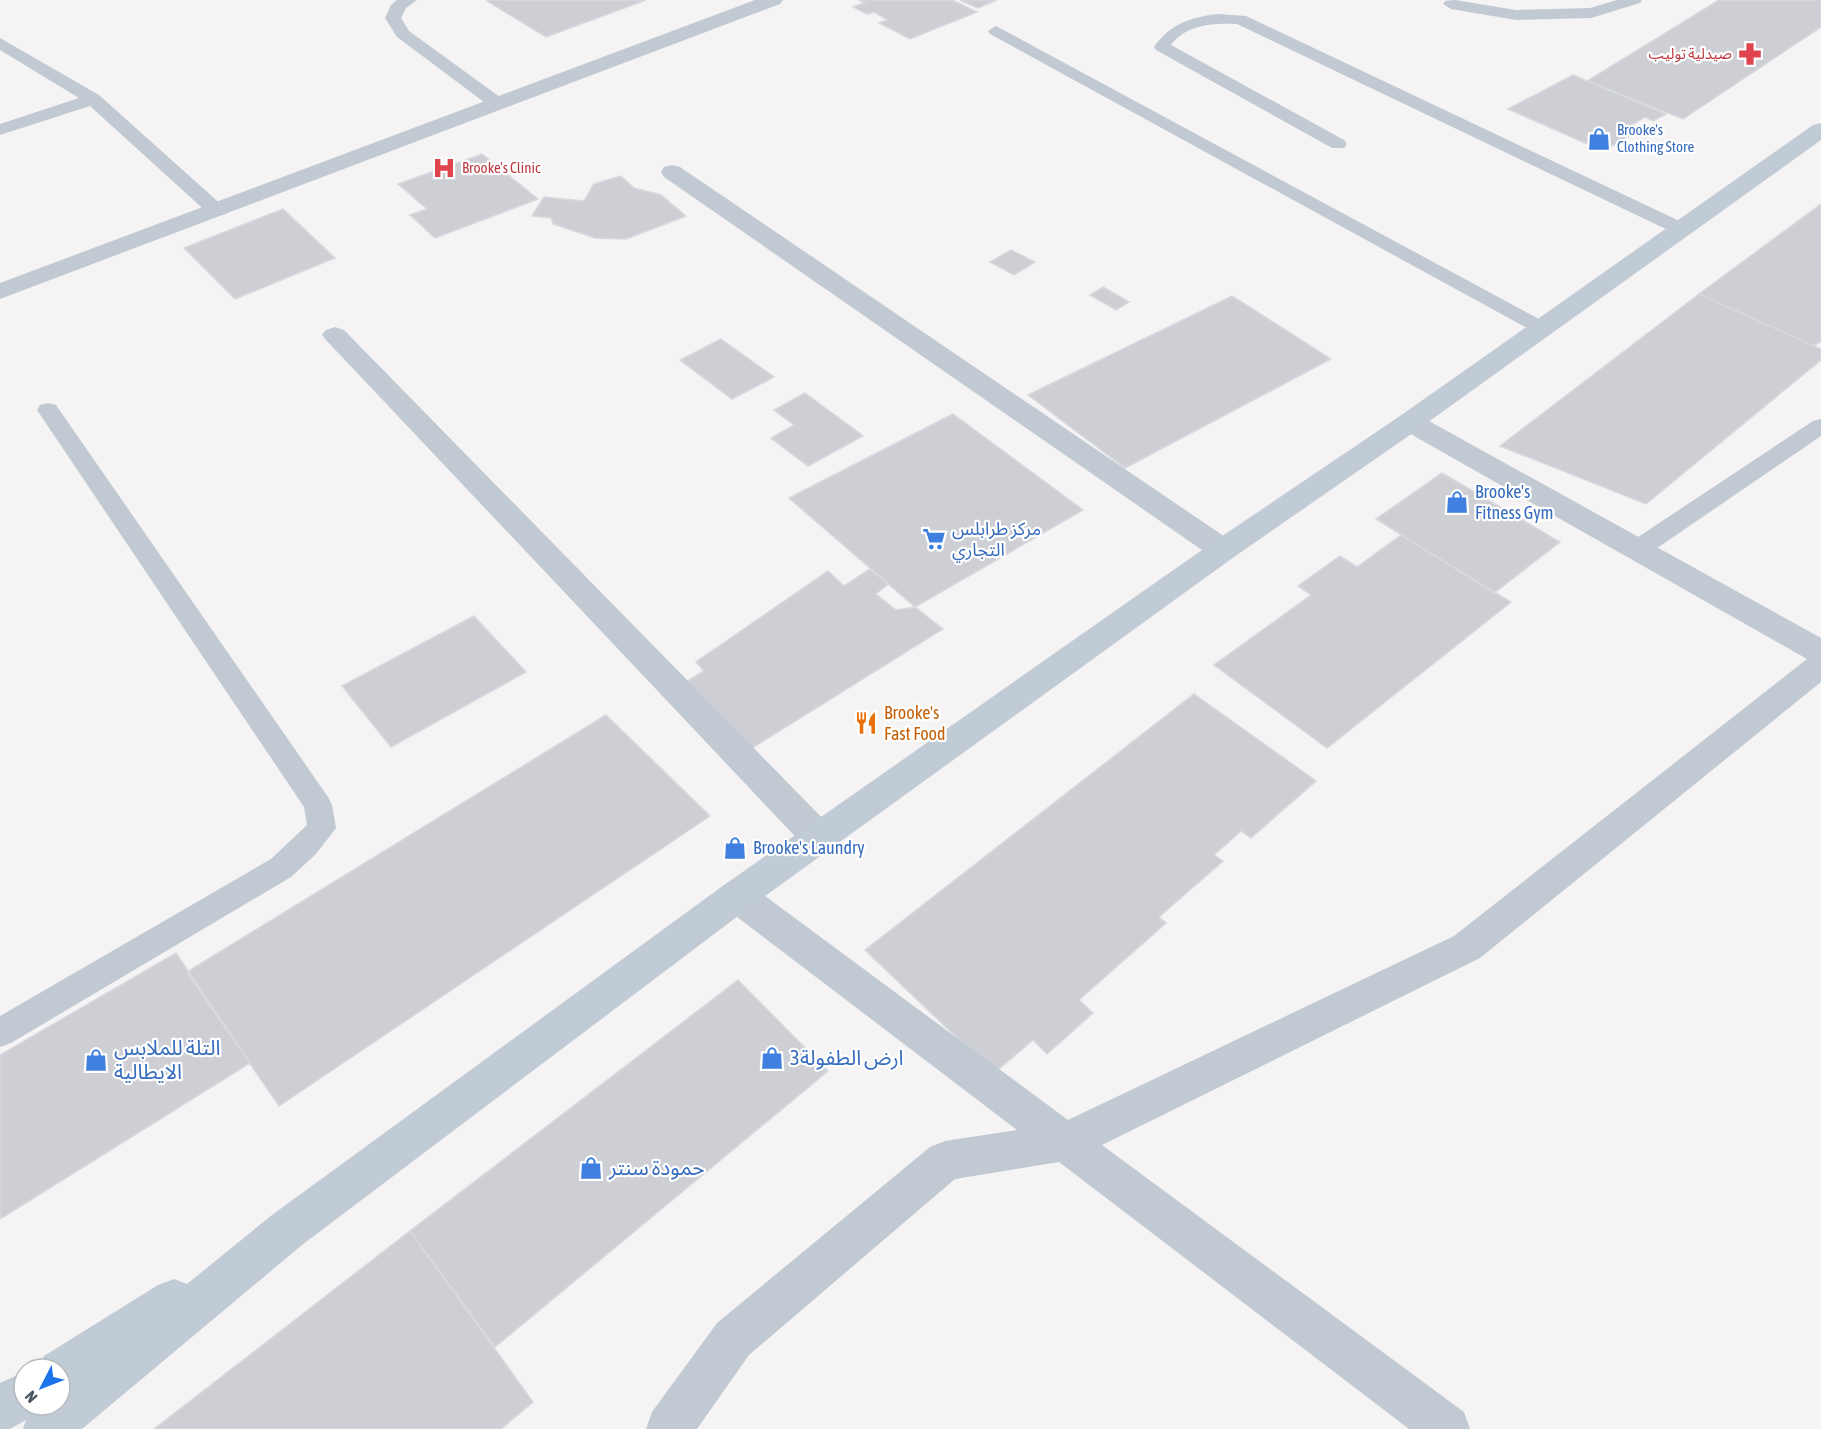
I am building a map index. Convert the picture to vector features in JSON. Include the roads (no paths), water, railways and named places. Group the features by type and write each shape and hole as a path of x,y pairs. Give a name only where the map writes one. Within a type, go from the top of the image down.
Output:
{"main road":[{"path":"46,1429 287,1230 737,896 1223,550 1543,329 1821,130"},
{"path":"72,1364 287,1230"}],"street":[{"path":"0,292 773,0"},
{"path":"672,172 1223,550"},
{"path":"335,335 820,839"},
{"path":"1410,422 1821,652"},
{"path":"669,1429 733,1339 945,1161 1066,1142 1467,946 1821,665"},
{"path":"737,896 1447,1429"}],"lane":[{"path":"409,0 399,5 393,18 403,34 498,104"},
{"path":"1450,3 1526,14 1591,13 1634,0"},
{"path":"1338,144 1162,47 1168,35 1200,20 1221,17 1240,19 1681,229"},
{"path":"996,31 1543,329"},
{"path":"0,43 93,99 216,211"},
{"path":"0,130 93,99"},
{"path":"0,1033 281,868 322,828 318,805 48,410"},
{"path":"1638,549 1821,426"}],"place":[{"name":"صيدلية توليب","path":"1750,54"},
{"name":"Brooke's Clothing Store","path":"1599,139"},
{"name":"Brooke's Clinic","path":"444,168"},
{"name":"Brooke's Fitness Gym","path":"1457,502"},
{"name":"مركز طرابلس التجاري","path":"934,539"},
{"name":"Brooke's Fast Food","path":"866,723"},
{"name":"Brooke's Laundry","path":"735,848"},
{"name":"ارض الطفولة3","path":"772,1058"},
{"name":"التلة للملابس الايطالية","path":"96,1060"},
{"name":"حمودة سنتر","path":"591,1168"}]}
